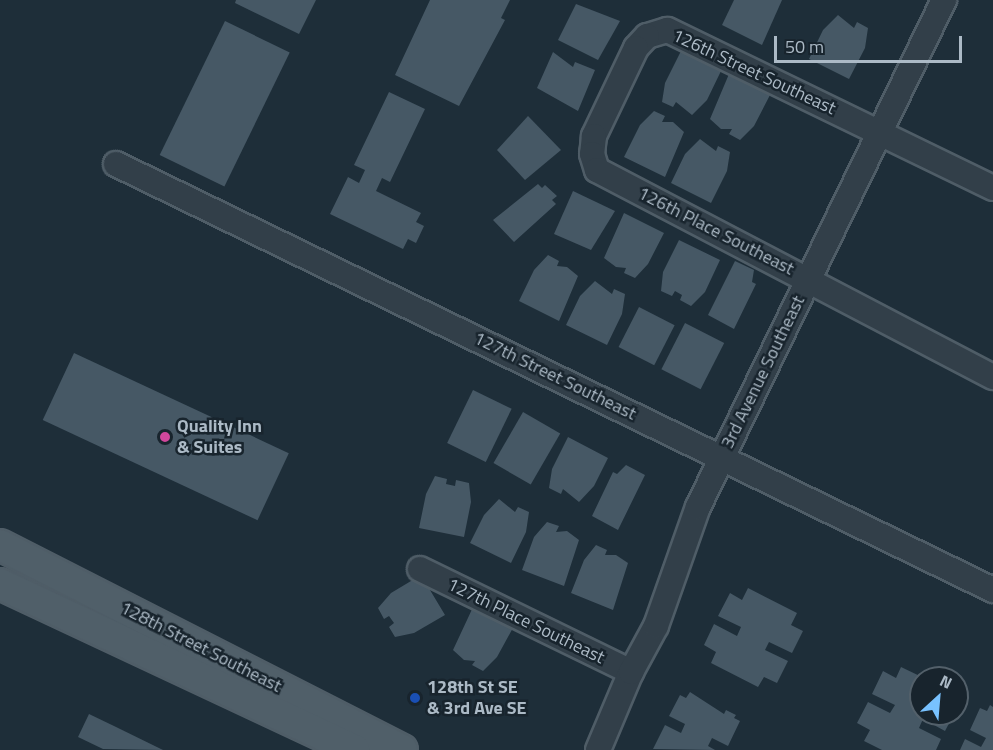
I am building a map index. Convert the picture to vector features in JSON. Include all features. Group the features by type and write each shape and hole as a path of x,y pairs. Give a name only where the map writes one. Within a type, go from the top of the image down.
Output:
{"main road":[{"name":"128th Street Southeast","path":"0,545 402,750"},
{"path":"0,574 21,574 124,624 161,627"},
{"name":"128th Street Southeast","path":"0,584 354,750"}],"street":[{"name":"3rd Avenue Southeast","path":"598,750 631,672 656,626 698,507 944,0"},
{"name":"126th Street Southeast","path":"597,170 592,154 594,136 636,48 647,36 667,30 993,188"},
{"name":"127th Street Southeast","path":"116,164 993,590"},
{"name":"126th Place Southeast","path":"597,170 809,278 894,328 993,377"},
{"name":"127th Place Southeast","path":"420,569 631,672"}],"building":[{"path":"236,0 316,0 299,34 235,3"},
{"path":"430,0 510,0 501,18 505,20 459,106 395,75"},
{"path":"734,0 782,0 762,45 722,25"},
{"path":"576,4 620,21 598,60 558,40"},
{"path":"838,15 854,28 857,22 868,28 865,48 849,79 809,59 823,30"},
{"path":"225,21 290,53 224,186 160,155"},
{"path":"681,51 721,71 707,100 692,115 676,102 673,107 662,102 665,83"},
{"path":"553,52 573,67 575,62 595,70 578,111 537,88"},
{"path":"729,74 770,95 754,126 740,140 729,134 732,129 721,129 710,119"},
{"path":"389,92 425,109 390,182 382,178 376,191 421,213 416,222 424,226 416,243 408,239 403,249 330,214 348,177 359,183 365,170 354,165"},
{"path":"654,111 665,116 662,122 673,122 684,132 665,177 624,157 640,125"},
{"path":"528,116 561,150 525,180 497,150"},
{"path":"700,139 716,151 718,146 730,152 727,171 711,203 671,183 685,154"},
{"path":"538,184 542,188 545,185 557,196 552,200 556,204 514,242 493,220"},
{"path":"573,191 615,211 591,250 554,234"},
{"path":"624,213 664,233 648,264 635,278 624,273 626,268 616,267 604,258"},
{"path":"679,240 720,260 705,292 691,306 680,300 682,295 675,291 672,296 661,291 663,272"},
{"path":"548,255 559,261 557,266 567,267 578,276 559,321 519,301 534,270"},
{"path":"735,261 754,270 752,282 756,284 734,329 708,315"},
{"path":"595,281 612,294 614,289 625,294 622,314 607,345 566,325 580,296"},
{"path":"639,307 675,325 654,365 619,347"},
{"path":"685,323 724,343 701,389 661,369"},
{"name":"Quality Inn & Suites","path":"74,353 289,453 258,520 43,420"},
{"path":"473,390 512,409 486,462 447,443"},
{"path":"523,412 560,433 531,485 494,463"},
{"path":"568,437 608,458 594,486 579,502 563,489 561,494 549,488 552,469"},
{"path":"626,465 645,475 618,530 592,516 613,472 617,474"},
{"path":"435,476 447,479 446,484 455,486 456,480 469,483 471,502 464,537 419,528 426,494"},
{"path":"499,499 515,512 518,507 529,512 526,532 511,563 470,543 484,515"},
{"path":"547,522 559,526 556,532 567,531 579,540 564,586 522,570 534,537"},
{"path":"596,545 607,550 605,555 616,555 628,563 613,610 571,593 584,560"},
{"path":"421,575 445,615 414,633 395,637 389,627 394,623 389,616 384,619 378,608 391,593"},
{"path":"748,588 797,613 791,625 803,631 792,653 769,642 765,650 788,661 777,683 764,677 758,687 711,663 716,652 704,645 714,624 737,636 741,627 718,616 730,593 742,600"},
{"path":"474,605 514,626 497,657 483,671 472,665 475,661 464,660 453,650"},
{"path":"901,667 909,671 909,726 920,726 919,728 941,739 936,750 882,750 864,741 870,730 857,723 868,702 890,713 895,705 872,694 883,671 896,678"},
{"path":"690,692 724,714 726,710 736,715 734,718 740,721 728,746 712,738 708,746 715,750 653,749 665,725 681,733 685,724 669,716 680,695 686,698"},
{"path":"990,705 993,707 993,750 960,750 965,739 981,747 986,738 970,730 980,708 987,711"},
{"path":"89,714 163,750 103,749 78,737"},
{"path":"936,726 948,726 945,731"}],"place":[{"name":"Quality Inn & Suites","path":"165,437"},
{"name":"128th St SE & 3rd Ave SE","path":"415,698"}]}
